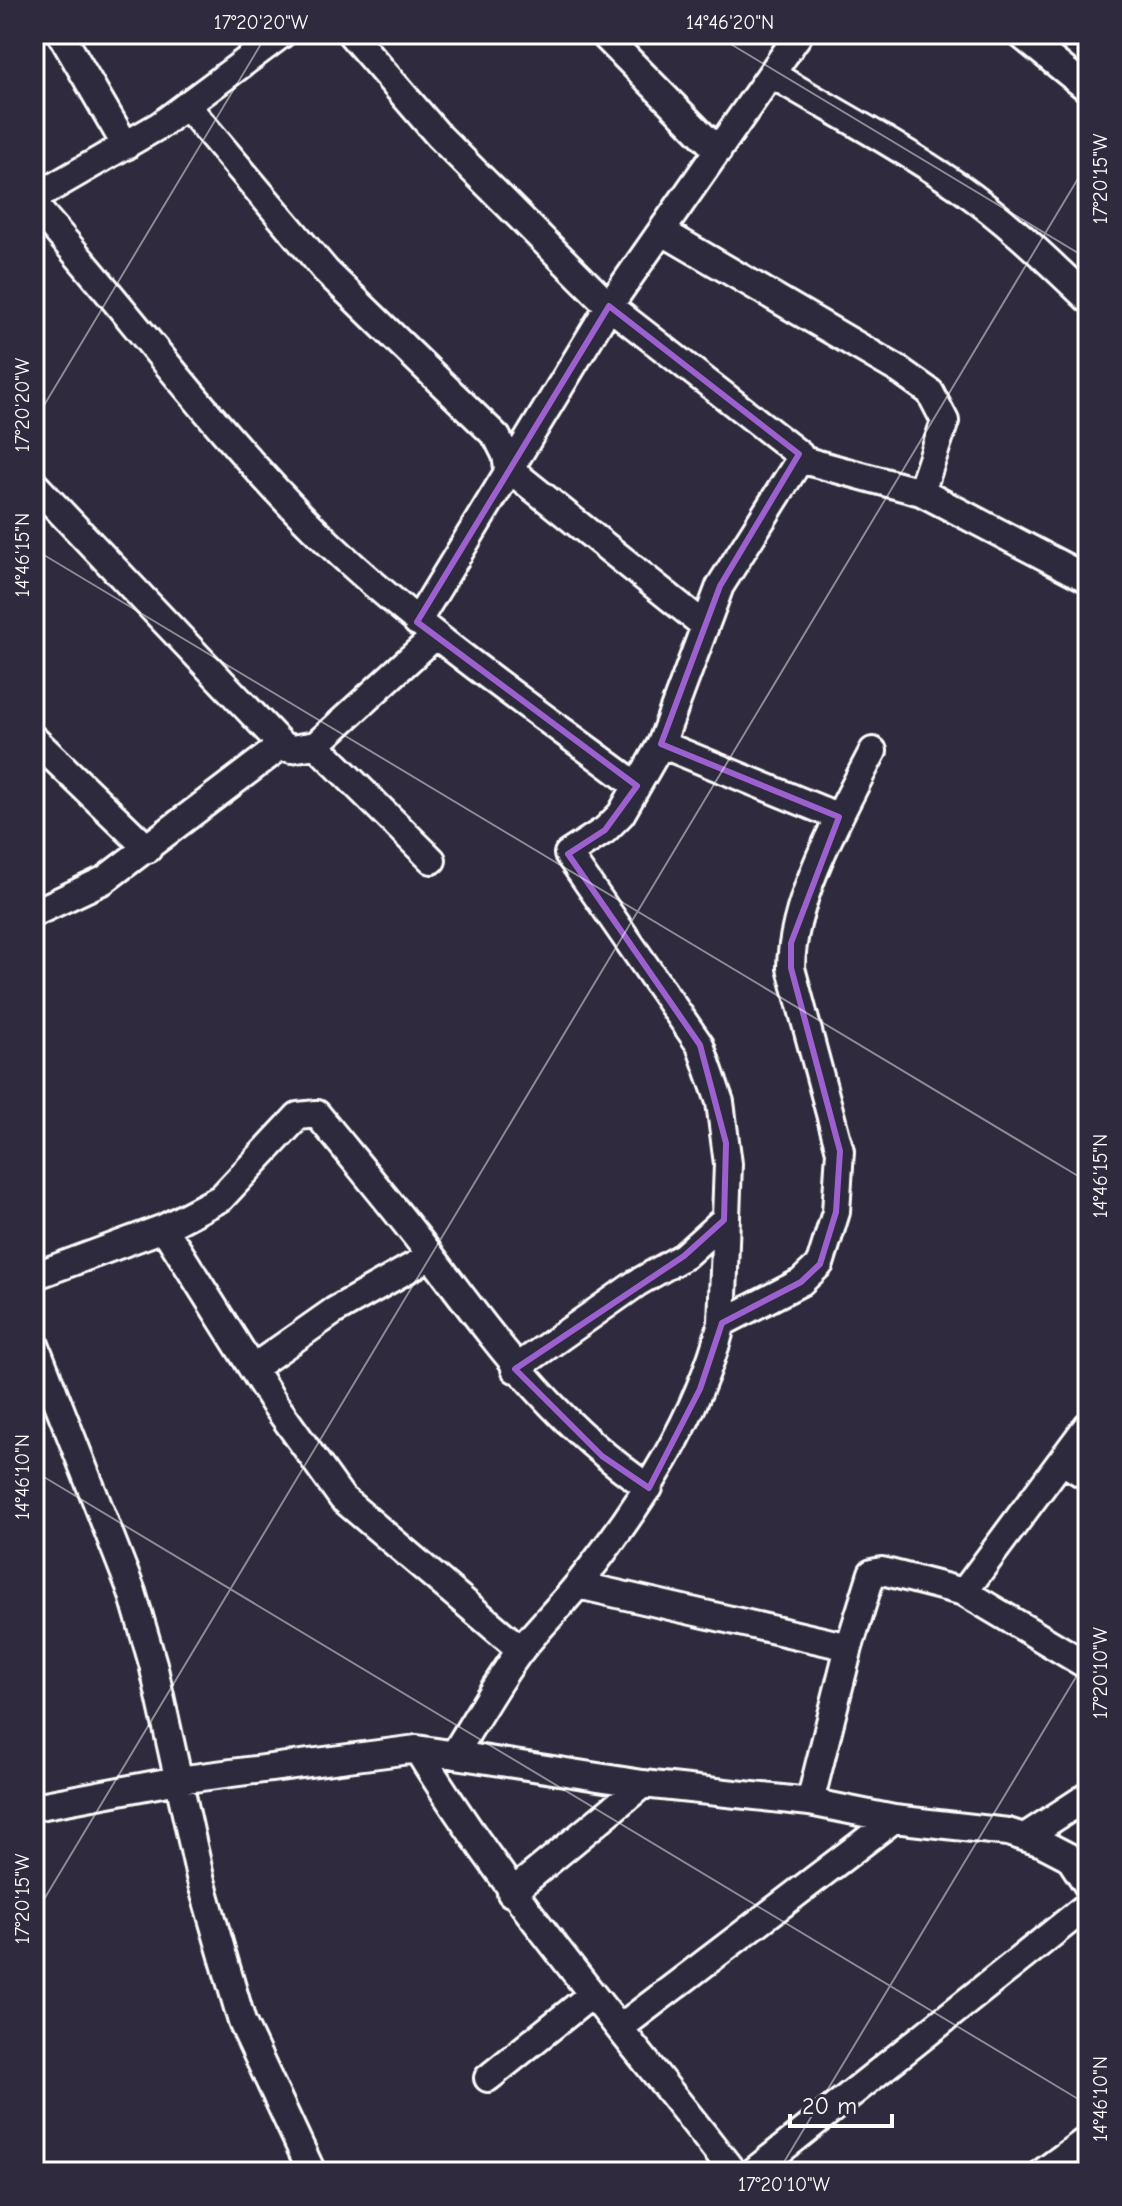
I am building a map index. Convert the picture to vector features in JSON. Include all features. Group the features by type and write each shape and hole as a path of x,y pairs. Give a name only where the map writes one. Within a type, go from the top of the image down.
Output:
{"street":[{"path":"61,34 126,146"},
{"path":"34,198 126,146 187,106 282,34"},
{"path":"351,34 439,136 609,306 789,444 797,451 799,459 720,586 661,744 621,814 605,830 568,854 700,1045 720,1102 726,1143 722,1323 700,1389 649,1488 578,1585 521,1650 455,1753"},
{"path":"603,34 718,151"},
{"path":"34,484 282,745 291,749 316,745 426,629 508,468 609,306 799,34"},
{"path":"1020,34 1088,89"},
{"path":"771,74 899,147 962,189 1030,244 1088,299"},
{"path":"187,106 326,271 497,437 506,455 508,468 704,625"},
{"path":"34,205 92,270 196,401 283,497 426,629 637,786"},
{"path":"663,232 899,370 930,392 945,421 921,492"},
{"path":"799,459 921,492 1088,579"},
{"path":"34,739 148,849"},
{"path":"661,744 839,817"},
{"path":"34,913 84,892 148,849 282,745"},
{"path":"316,745 432,860"},
{"path":"722,1323 801,1282 820,1264 836,1212 840,1151 791,968 791,943 839,817 873,751"},
{"path":"34,1276 164,1228 221,1198 298,1116 317,1114 431,1256 515,1369 602,1456 649,1488"},
{"path":"515,1369 637,1283 684,1256 724,1220"},
{"path":"164,1228 253,1368 342,1498 521,1650"},
{"path":"253,1368 334,1311 431,1256"},
{"path":"34,1342 132,1592 153,1664 200,1877 242,2022 312,2172"},
{"path":"964,1592 1088,1425"},
{"path":"1062,1461 1088,1477"},
{"path":"810,1802 849,1647 872,1573 893,1572 964,1592 1088,1666"},
{"path":"578,1585 849,1647"},
{"path":"417,1749 468,1832 511,1893 591,1995 621,2027 733,2172"},
{"path":"34,1807 178,1780 417,1749 643,1784 810,1802 894,1819 1025,1837 1069,1857 1088,1886"},
{"path":"511,1893 643,1784"},
{"path":"1025,1837 1088,1796"},
{"path":"621,2027 894,1819"},
{"path":"753,2172 1088,1905"},
{"path":"488,2078 591,1995"},
{"path":"1043,2172 1087,2141"}],"highlighted area":[{"path":"609,306 799,454 720,586 661,744 839,817 791,943 791,968 840,1151 836,1212 820,1264 801,1282 722,1323 700,1389 649,1488 602,1456 515,1369 684,1256 724,1220 726,1143 700,1045 568,854 605,830 637,786 417,622"}]}
